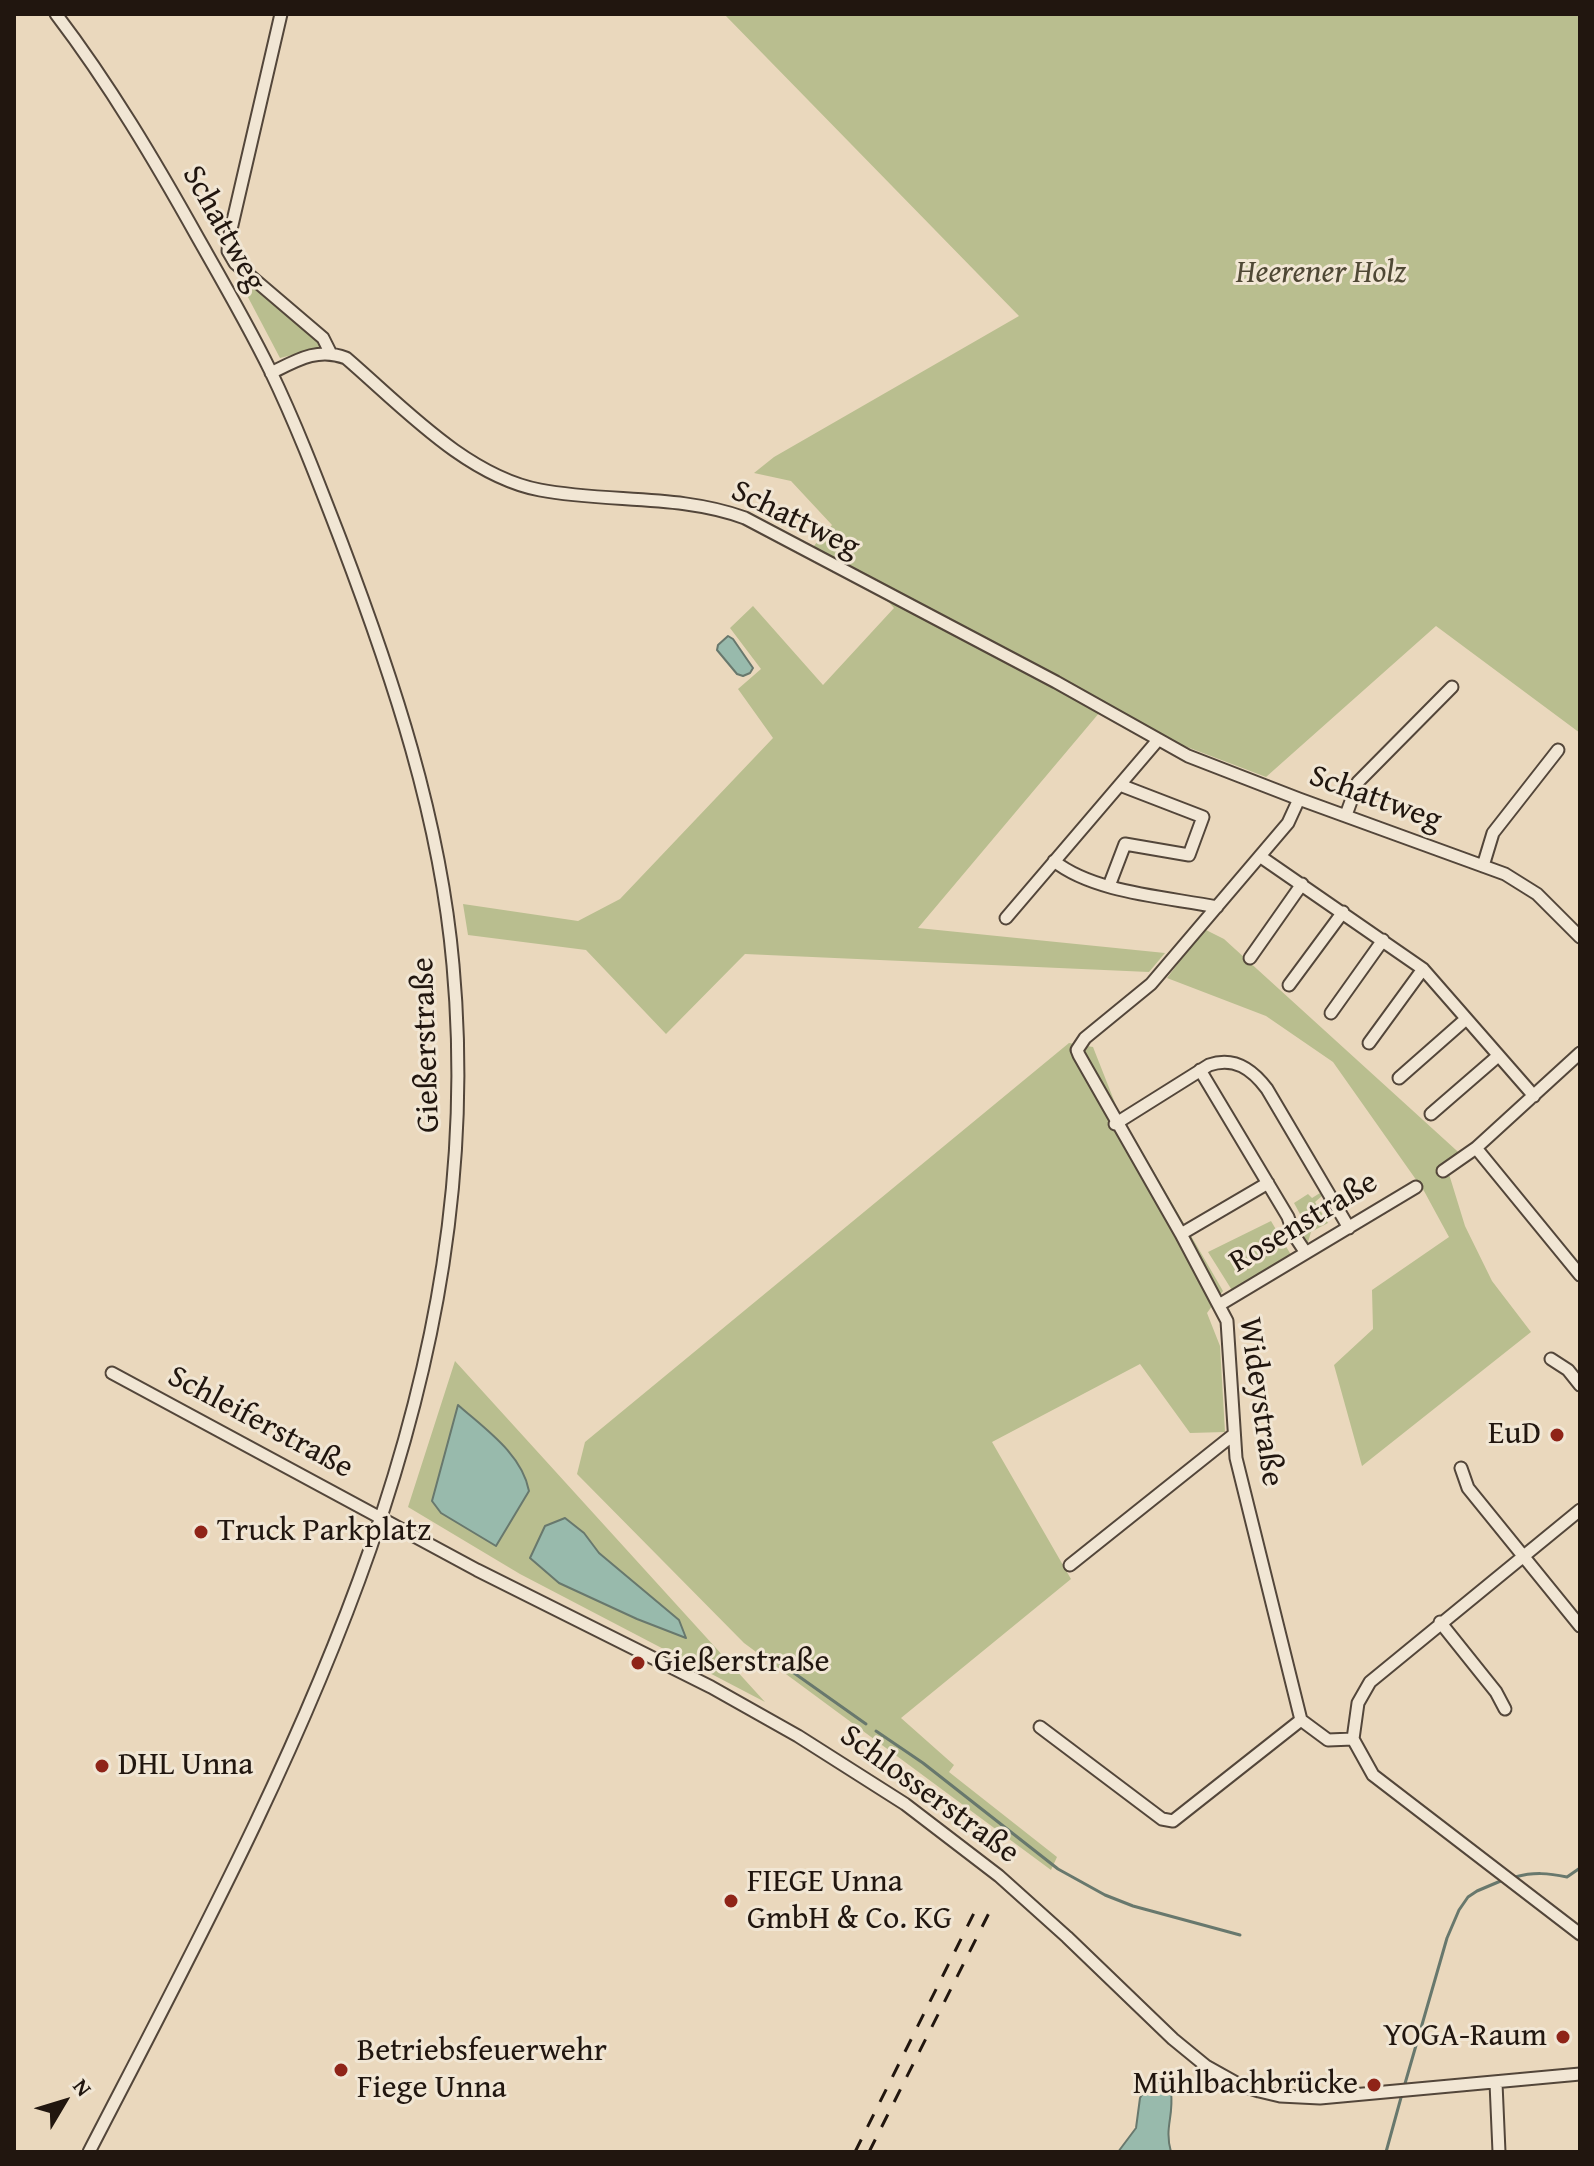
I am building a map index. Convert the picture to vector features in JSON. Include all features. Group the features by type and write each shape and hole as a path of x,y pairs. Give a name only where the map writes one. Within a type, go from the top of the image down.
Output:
{"street":[{"name":"Schattweg","path":"56,14 147,148 271,373"},
{"name":"Schattweg","path":"281,14 228,251 235,263 323,338 330,352 346,358 470,463 497,478 540,490 717,508 745,518 1056,682 1188,756 1483,866 1526,886 1580,937"},
{"path":"271,373 308,356 330,352"},
{"name":"Gießerstraße","path":"89,2152 243,1850 328,1661 382,1519 429,1343 447,1243 456,1149 458,1075 453,962 433,832 391,676 329,511 271,373"},
{"path":"1346,815 1358,782 1452,687"},
{"path":"1006,918 1158,740"},
{"path":"1483,866 1493,833 1558,750"},
{"path":"1109,886 1125,844 1189,855 1203,817 1120,785"},
{"name":"Wideystraße","path":"1299,799 1288,823 1261,857 1151,984 1085,1038 1077,1050 1115,1124 1181,1234 1227,1321 1236,1458 1301,1720"},
{"path":"1261,857 1423,969 1534,1096"},
{"path":"1054,861 1079,878 1217,907"},
{"path":"1250,958 1302,884"},
{"path":"1289,985 1343,912"},
{"path":"1331,1013 1383,940"},
{"path":"1369,1043 1423,969"},
{"path":"1399,1078 1466,1019"},
{"path":"1443,1171 1476,1148 1580,1053"},
{"path":"1431,1114 1498,1056"},
{"path":"1115,1124 1200,1070 1220,1061 1241,1064 1260,1080 1349,1228"},
{"path":"1200,1070 1306,1253"},
{"path":"1476,1148 1580,1275"},
{"path":"1181,1234 1268,1183"},
{"name":"Rosenstraße","path":"1219,1305 1416,1187"},
{"path":"1551,1359 1568,1370 1580,1385"},
{"name":"Schleiferstraße","path":"112,1373 382,1519"},
{"path":"1070,1565 1233,1435"},
{"path":"1461,1468 1468,1488 1580,1626"},
{"path":"1580,1510 1370,1682 1358,1703 1353,1739 1373,1775 1580,1934"},
{"name":"Schlosserstraße","path":"382,1519 553,1610 721,1692 881,1788 1010,1885 1190,2054 1223,2076 1259,2091 1299,2098 1424,2090 1580,2074"},
{"path":"1440,1622 1496,1692 1505,1709"},
{"path":"1040,1727 1162,1819 1173,1821 1301,1720 1328,1740 1353,1739"},
{"path":"1496,2083 1499,2152"}],"green space":[{"name":"Heerener Holz","path":"724,14 1580,14 1580,733 1436,626 1266,777 1161,737 1105,706 918,928 1165,953 1149,972 745,954 666,1034 586,950 468,935 463,904 578,921 620,899 773,738 738,689 761,669 730,628 753,606 823,685 894,608 867,578 813,547 832,525 791,481 754,473 774,457 1019,316"},
{"path":"244,279 318,341 320,348 280,358 240,282"},
{"path":"1204,929 1224,939 1467,1160 1449,1174 1465,1226 1492,1281 1531,1332 1362,1466 1334,1365 1373,1329 1372,1290 1449,1237 1424,1191 1333,1062 1266,1016 1167,978"},
{"path":"1069,1043 1093,1047 1117,1108 1223,1291 1207,1313 1220,1346 1225,1432 1190,1433 1140,1364 992,1442 1071,1579 901,1718 954,1765 949,1772 1057,1857 1051,1870 744,1643 577,1474 585,1442"},
{"path":"1320,1193 1322,1196 1315,1202 1328,1223 1311,1232 1306,1249 1303,1244 1306,1225 1294,1203 1308,1194 1312,1198"},
{"path":"1271,1221 1294,1260 1235,1295 1208,1252"},
{"path":"455,1361 765,1702 520,1574 408,1507"}],"shaded area":[{"path":"728,636 753,668 750,673 743,676 737,674 717,650"},
{"path":"458,1405 511,1454 529,1491 496,1546 441,1513 432,1501"},
{"path":"565,1518 584,1533 599,1553 679,1620 686,1638 559,1583 530,1558 545,1526"},
{"path":"1159,2082 1171,2092 1168,2136 1171,2152 1118,2152 1136,2128 1140,2098 1148,2085"}],"waterway":[{"path":"770,1656 866,1724"},
{"path":"876,1731 923,1763 1058,1869 1105,1895 1133,1906 1240,1935"},
{"path":"1515,1877 1528,1874 1567,1877 1580,1868"},
{"path":"1404,2087 1447,1938 1459,1910 1468,1897 1503,1880"},
{"path":"1386,2152 1402,2094"}],"railway":[{"path":"855,2152 978,1905"},
{"path":"869,2152 990,1911"}],"place":[{"name":"EuD","path":"1557,1435"},
{"name":"Truck Parkplatz","path":"201,1532"},
{"name":"Gießerstraße","path":"638,1663"},
{"name":"DHL Unna","path":"102,1766"},
{"name":"FIEGE Unna GmbH & Co. KG","path":"731,1901"},
{"name":"YOGA-Raum","path":"1563,2037"},
{"name":"Betriebsfeuerwehr Fiege Unna","path":"341,2070"},
{"name":"Mühlbachbrücke","path":"1374,2085"}]}
